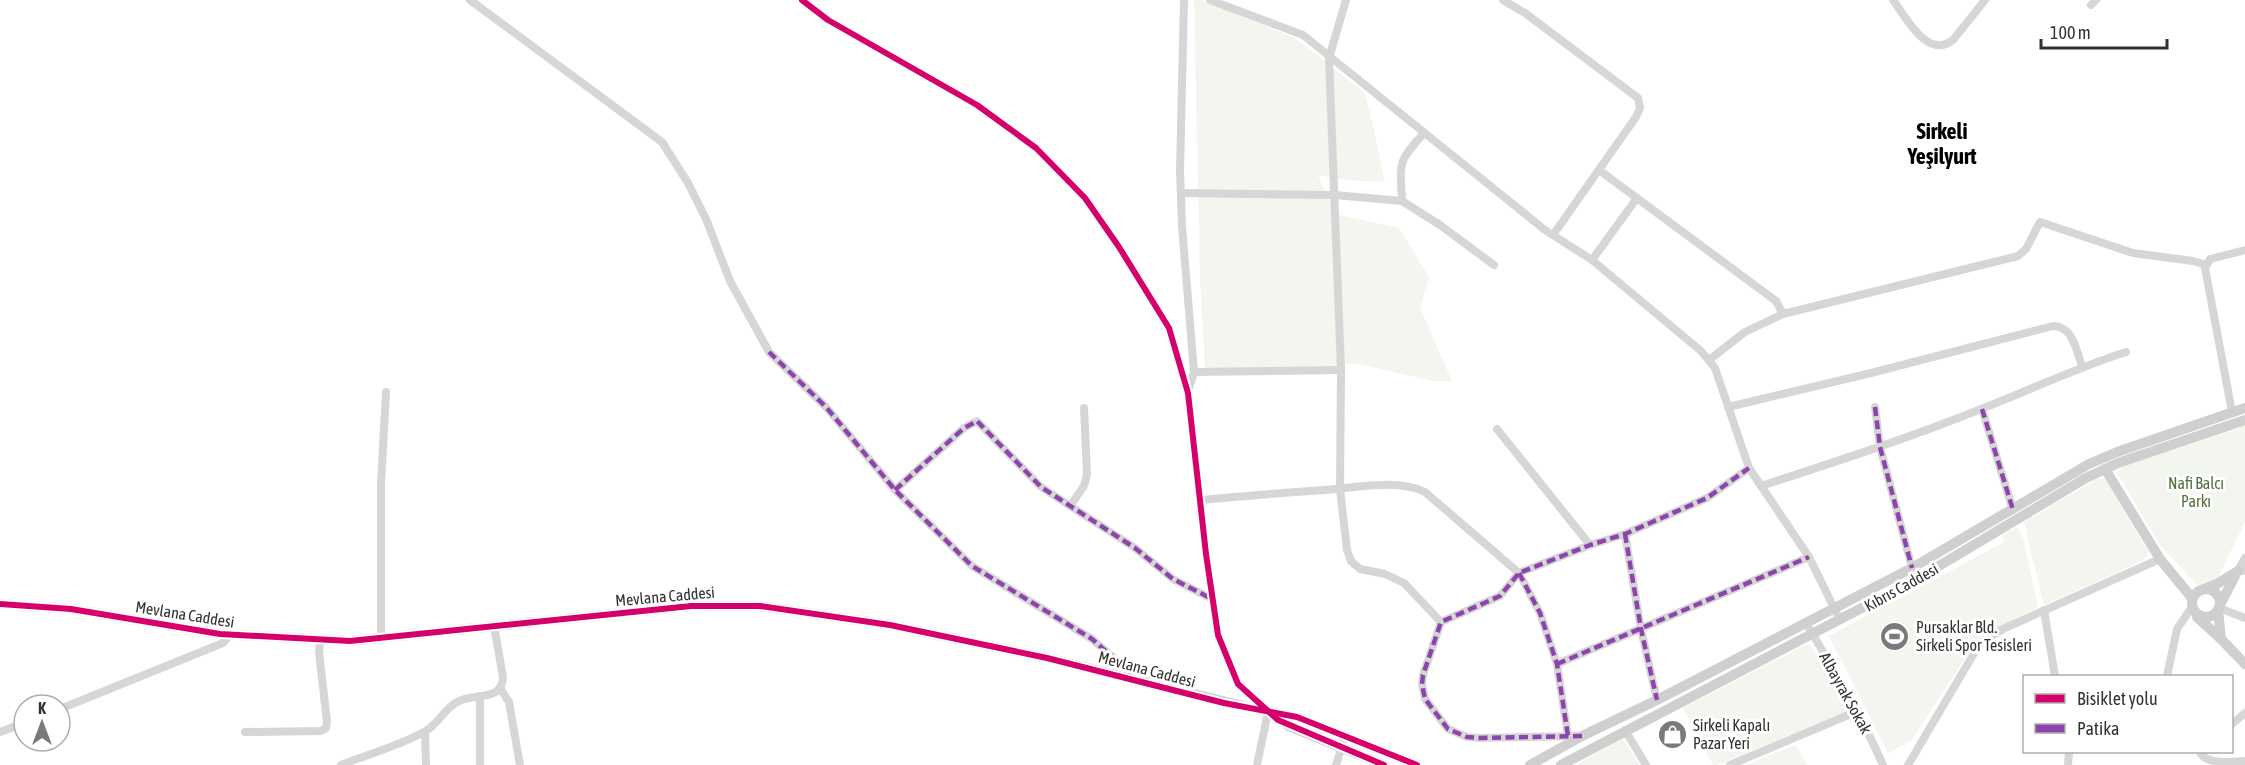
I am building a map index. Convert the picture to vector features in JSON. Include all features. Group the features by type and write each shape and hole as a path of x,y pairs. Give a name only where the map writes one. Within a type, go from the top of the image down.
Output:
{"street":[{"path":"470,0 662,142 688,183 706,219 730,281 769,352 826,407 895,490 972,566 1092,639 1132,678"},
{"path":"802,0 828,20 977,105 1036,148 1085,198 1132,267 1169,328 1188,393 1218,635 1238,684 1268,712 1298,717 1417,765"},
{"path":"1184,0 1181,193 1194,372 1188,393"},
{"path":"1210,0 1303,35 1553,236 1592,260 1701,351 1715,368 1749,468 1809,558 1840,620"},
{"path":"1346,0 1329,58 1341,370 1340,489 1347,550 1351,561 1360,569 1385,574 1404,583 1441,622"},
{"path":"1503,0 1525,13 1638,98 1640,108 1636,117 1553,236"},
{"path":"1893,0 1923,39 1929,44 1938,46 1946,45 1953,40 1985,0"},
{"path":"1402,201 1400,165 1405,153 1424,133"},
{"path":"1599,170 1776,301 1783,314"},
{"path":"1181,193 1335,195 1402,201 1440,225 1494,265"},
{"path":"1592,260 1637,198"},
{"path":"1709,360 1745,332 1783,314 2015,257 2026,249 2040,222 2133,253 2164,259 2193,261 2206,265"},
{"path":"2232,412 2206,280 2206,265 2214,257 2245,250"},
{"path":"1728,407 2053,326 2061,327 2069,333 2082,366"},
{"path":"1761,486 1880,447 1982,409 2082,366 2126,352"},
{"path":"1194,372 1341,370"},
{"path":"381,639 381,484 386,392"},
{"path":"1875,407 1880,447 1912,568"},
{"path":"1070,506 1084,486 1087,476 1084,408"},
{"path":"1530,765 1582,736 1657,700 1912,568 2013,510 2061,479 2100,459 2245,408"},
{"path":"1982,409 2013,510"},
{"name":"Kıbrıs Caddesi","path":"1561,765 1624,730 1840,620 1962,553 2105,469 2245,420"},
{"path":"895,490 964,428 977,422 1041,487 1135,548 1173,579 1212,599"},
{"path":"1497,429 1590,545"},
{"path":"1582,736 1480,738 1467,737 1448,729 1425,699 1422,684 1441,622 1500,596 1519,573 1625,534 1707,498 1749,468"},
{"path":"2105,469 2160,559 2201,617 2206,618 2215,614 2241,571 2245,558"},
{"path":"1200,500 1401,485 1421,489 1519,573 1540,613 1557,664 1568,736"},
{"path":"1625,534 1641,629 1657,700"},
{"path":"1557,664 1809,558"},
{"path":"1908,765 1984,640 2044,610 2160,559"},
{"path":"2167,675 2177,629 2203,589 2241,571"},
{"path":"2203,589 2215,593 2219,608 2221,639"},
{"name":"Mevlana Caddesi","path":"0,604 71,609 229,635 320,641 381,639 691,606 760,606 890,625 1132,678 1268,712 1278,720 1384,765"},
{"path":"2193,605 2196,616 2245,664"},
{"path":"2219,608 2245,618"},
{"path":"2044,610 2055,675"},
{"name":"Albayrak Sokak","path":"1806,622 1858,711 1883,765"},
{"path":"341,765 424,732 456,702 494,694 500,688 503,677 494,626"},
{"path":"72,704 223,644 229,635"},
{"path":"245,732 321,731 326,728 320,641"},
{"path":"500,688 509,702 520,765"},
{"path":"480,696 480,765"},
{"path":"1730,765 1858,711"},
{"path":"1257,765 1268,712"},
{"path":"2233,723 2245,713"},
{"path":"1624,730 1646,765"},
{"path":"424,732 426,765"},
{"path":"1336,765 1345,737"},
{"path":"2200,753 2203,759 2210,764 2245,761"}],"green space":[{"path":"1194,0 1202,0 1295,38 1364,92 1385,182 1345,180 1318,175 1335,214 1399,228 1429,277 1420,308 1452,381 1433,381 1354,363 1286,371 1205,371 1200,278"},
{"name":"Nafi Balcı Parkı","path":"2245,426 2245,522 2218,577 2214,581 2197,585 2160,545 2117,473 2122,467"},
{"path":"2097,479 2105,479 2149,553 2142,561 2044,605 2024,522"},
{"path":"2017,527 2023,538 2038,607 1977,640 1911,741 1888,753 1829,636 2004,542 2001,536"},
{"path":"1807,644 1811,645 1849,711 1713,765 1683,708"},
{"path":"1622,738 1640,765 1576,765"},
{"path":"1796,745 1807,765 1746,765 1790,747"}],"marked path":[{"path":"769,352 826,407 895,490 972,566 1092,639 1132,678"},
{"path":"1875,407 1880,447 1912,568"},
{"path":"1982,409 2013,510"},
{"path":"895,490 964,428 977,421 1041,487 1135,548 1173,579 1212,599"},
{"path":"1582,736 1480,738 1467,737 1448,729 1425,699 1422,684 1441,622 1500,596 1519,573 1625,534 1707,498 1749,468"},
{"path":"1625,534 1641,629 1657,700"},
{"path":"1557,664 1809,557"},
{"path":"1519,573 1540,613 1557,664 1568,736"}],"cycle path":[{"path":"802,0 828,20 977,105 1036,148 1085,198 1119,247 1169,328 1188,393 1206,554 1218,635 1238,684 1278,720 1384,765"},
{"path":"0,604 71,609 220,634 350,641 691,606 760,606 890,625 1047,658 1224,703 1297,717 1417,765"}],"place":[{"name":"Pursaklar Bld. Sirkeli Spor Tesisleri","path":"1895,636"},
{"name":"Sirkeli Kapalı Pazar Yeri","path":"1672,734"}],"district":[{"name":"Sirkeli Yeşilyurt","path":"1942,144"}]}
